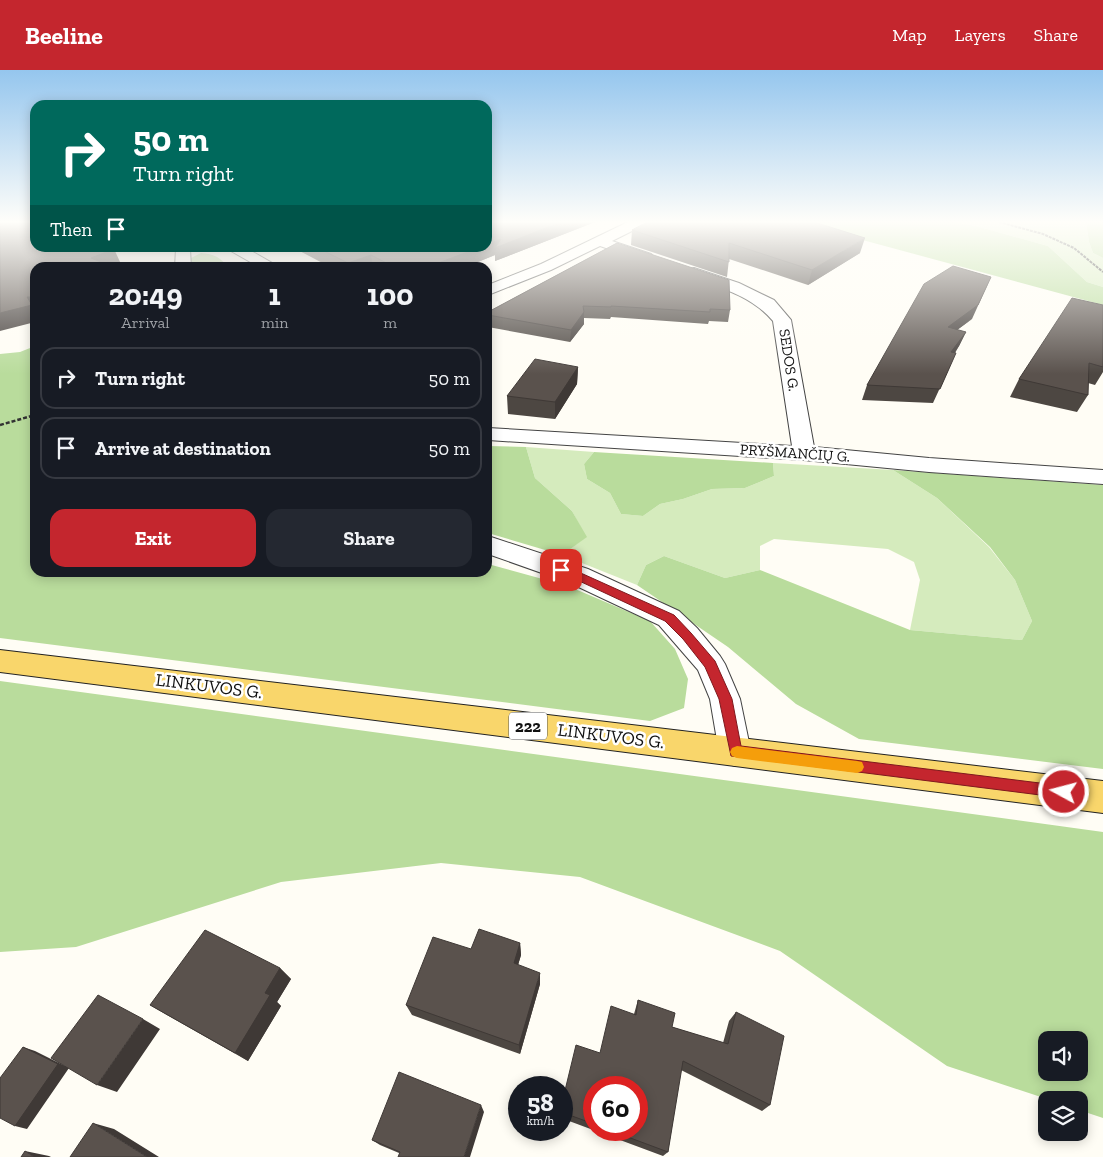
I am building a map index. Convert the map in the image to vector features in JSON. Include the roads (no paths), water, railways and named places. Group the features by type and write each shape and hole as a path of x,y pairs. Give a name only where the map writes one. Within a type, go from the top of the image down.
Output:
{"main road":[{"name":"LINKUVOS G.","path":"0,661 1103,797"}],"street":[{"path":"492,288 532,273"},
{"name":"SEDOS G.","path":"693,273 733,286 768,304 782,320 804,453"},
{"name":"PRYŠMANČIŲ G.","path":"492,434 804,453 929,465 1103,477"},
{"path":"492,546 579,576 670,618 710,664 725,699 735,752"}]}
